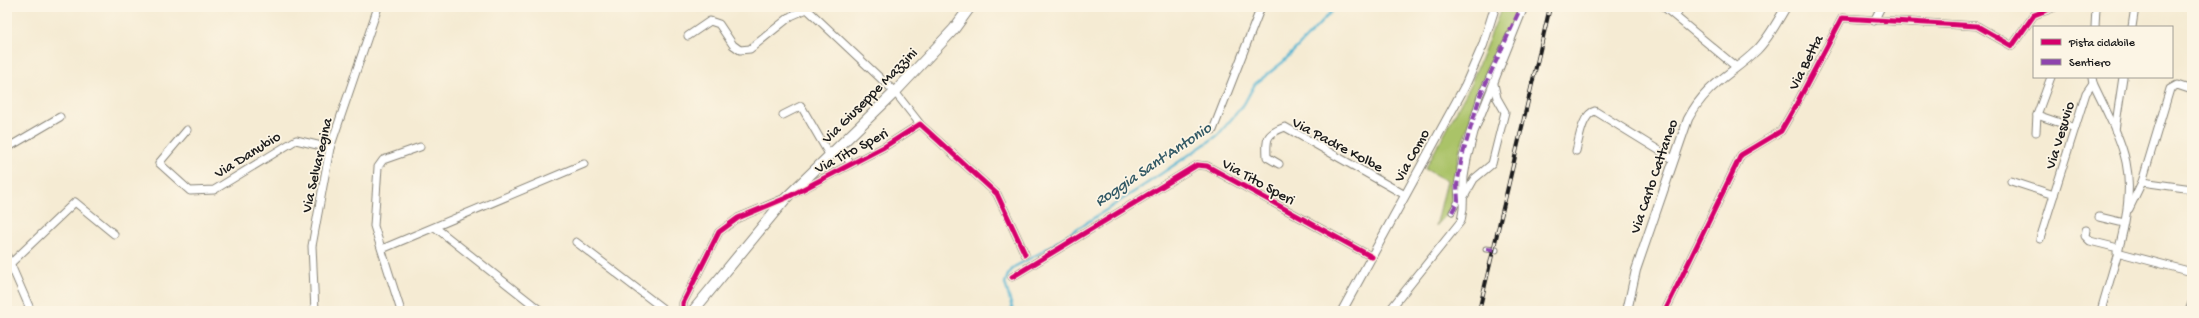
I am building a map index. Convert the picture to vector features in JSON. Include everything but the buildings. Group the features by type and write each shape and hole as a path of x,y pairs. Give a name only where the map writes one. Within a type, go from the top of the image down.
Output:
{"main road":[{"name":"Via Giuseppe Mazzini","path":"693,311 786,198 895,92 954,29 970,7"}],"street":[{"name":"Via Selvaregina","path":"315,311 312,246 330,148 378,7"},
{"path":"1213,130 1261,7"},
{"name":"Via Como","path":"1342,311 1465,86 1483,45 1495,7"},
{"path":"1452,212 1458,201 1457,185 1462,157 1480,96 1521,7"},
{"path":"1388,311 1454,230 1463,213 1467,159 1474,132 1524,7"},
{"path":"1664,7 1735,66"},
{"path":"1676,16 1680,7"},
{"name":"Via Carlo Cattaneo","path":"1627,311 1636,270 1673,159 1694,107 1710,88 1735,66 1749,57 1765,41 1786,7"},
{"path":"1874,21 1881,7"},
{"name":"Via Betta","path":"1666,311 1741,155 1780,131 1796,106 1842,18 1977,26 2012,46 2034,15 2055,7"},
{"path":"2095,26 2096,7"},
{"path":"2132,26 2135,7"},
{"path":"688,36 710,21 719,24 733,45 740,50 750,49 791,16 807,9 895,92 920,124 997,194 1026,254"},
{"path":"2036,132 2037,115 2051,78"},
{"path":"2115,130 2124,78"},
{"path":"2093,80 2115,130 2126,162 2129,188 2127,213"},
{"name":"Via Vesuvio","path":"2040,239 2086,93 2093,80"},
{"path":"1463,199 1472,182 1488,169 1493,160 1505,112 1497,98 1494,84"},
{"path":"2101,311 2127,213 2142,182 2170,89 2177,85 2192,90"},
{"path":"783,115 801,106 830,156"},
{"path":"1576,151 1586,120 1589,114 1595,111 1673,159"},
{"path":"2037,115 2075,128"},
{"path":"7,148 60,117"},
{"name":"Via Tito Speri","path":"683,311 683,303 719,232 738,218 786,198 884,147 920,124"},
{"name":"Via Padre Kolbe","path":"1279,164 1268,157 1266,141 1272,132 1285,127 1405,195"},
{"name":"Via Danubio","path":"187,130 159,163 190,190 214,190 296,140 330,148"},
{"path":"401,311 374,226 378,167 383,160 420,146"},
{"path":"840,147 850,164"},
{"path":"382,249 436,228 584,164"},
{"name":"Via Tito Speri","path":"1012,276 1197,165 1207,166 1372,257"},
{"path":"2011,181 2054,195"},
{"path":"2142,182 2192,189"},
{"path":"10,264 75,202 114,234"},
{"path":"2099,217 2124,223"},
{"path":"436,228 541,311"},
{"path":"2086,230 2085,236 2090,241 2192,272"},
{"path":"576,242 666,311"},
{"path":"1486,249 1496,250"},
{"path":"7,256 31,311"},
{"path":"2188,311 2192,304"}],"green space":[{"path":"1502,7 1520,7 1481,89 1460,149 1457,164 1456,201 1452,209 1436,226 1447,181 1425,169 1469,88"}],"waterway":[{"name":"Roggia Sant'Antonio","path":"1013,311 1005,283 1008,275 1014,267 1040,253 1217,136 1244,104 1255,84 1283,62 1336,7"}],"railway":[{"path":"1479,311 1550,7"}],"marked path":[{"path":"1452,212 1458,201 1457,185 1462,157 1480,96 1521,7"},
{"path":"1486,249 1496,250"}],"cycle path":[{"path":"1665,311 1741,155 1781,131 1842,18 1977,26 2012,46 2034,15 2055,7"},
{"path":"683,311 683,303 719,232 738,218 786,198 884,147 920,124 997,194 1025,254"},
{"path":"1012,277 1197,165 1207,166 1372,257"}]}
